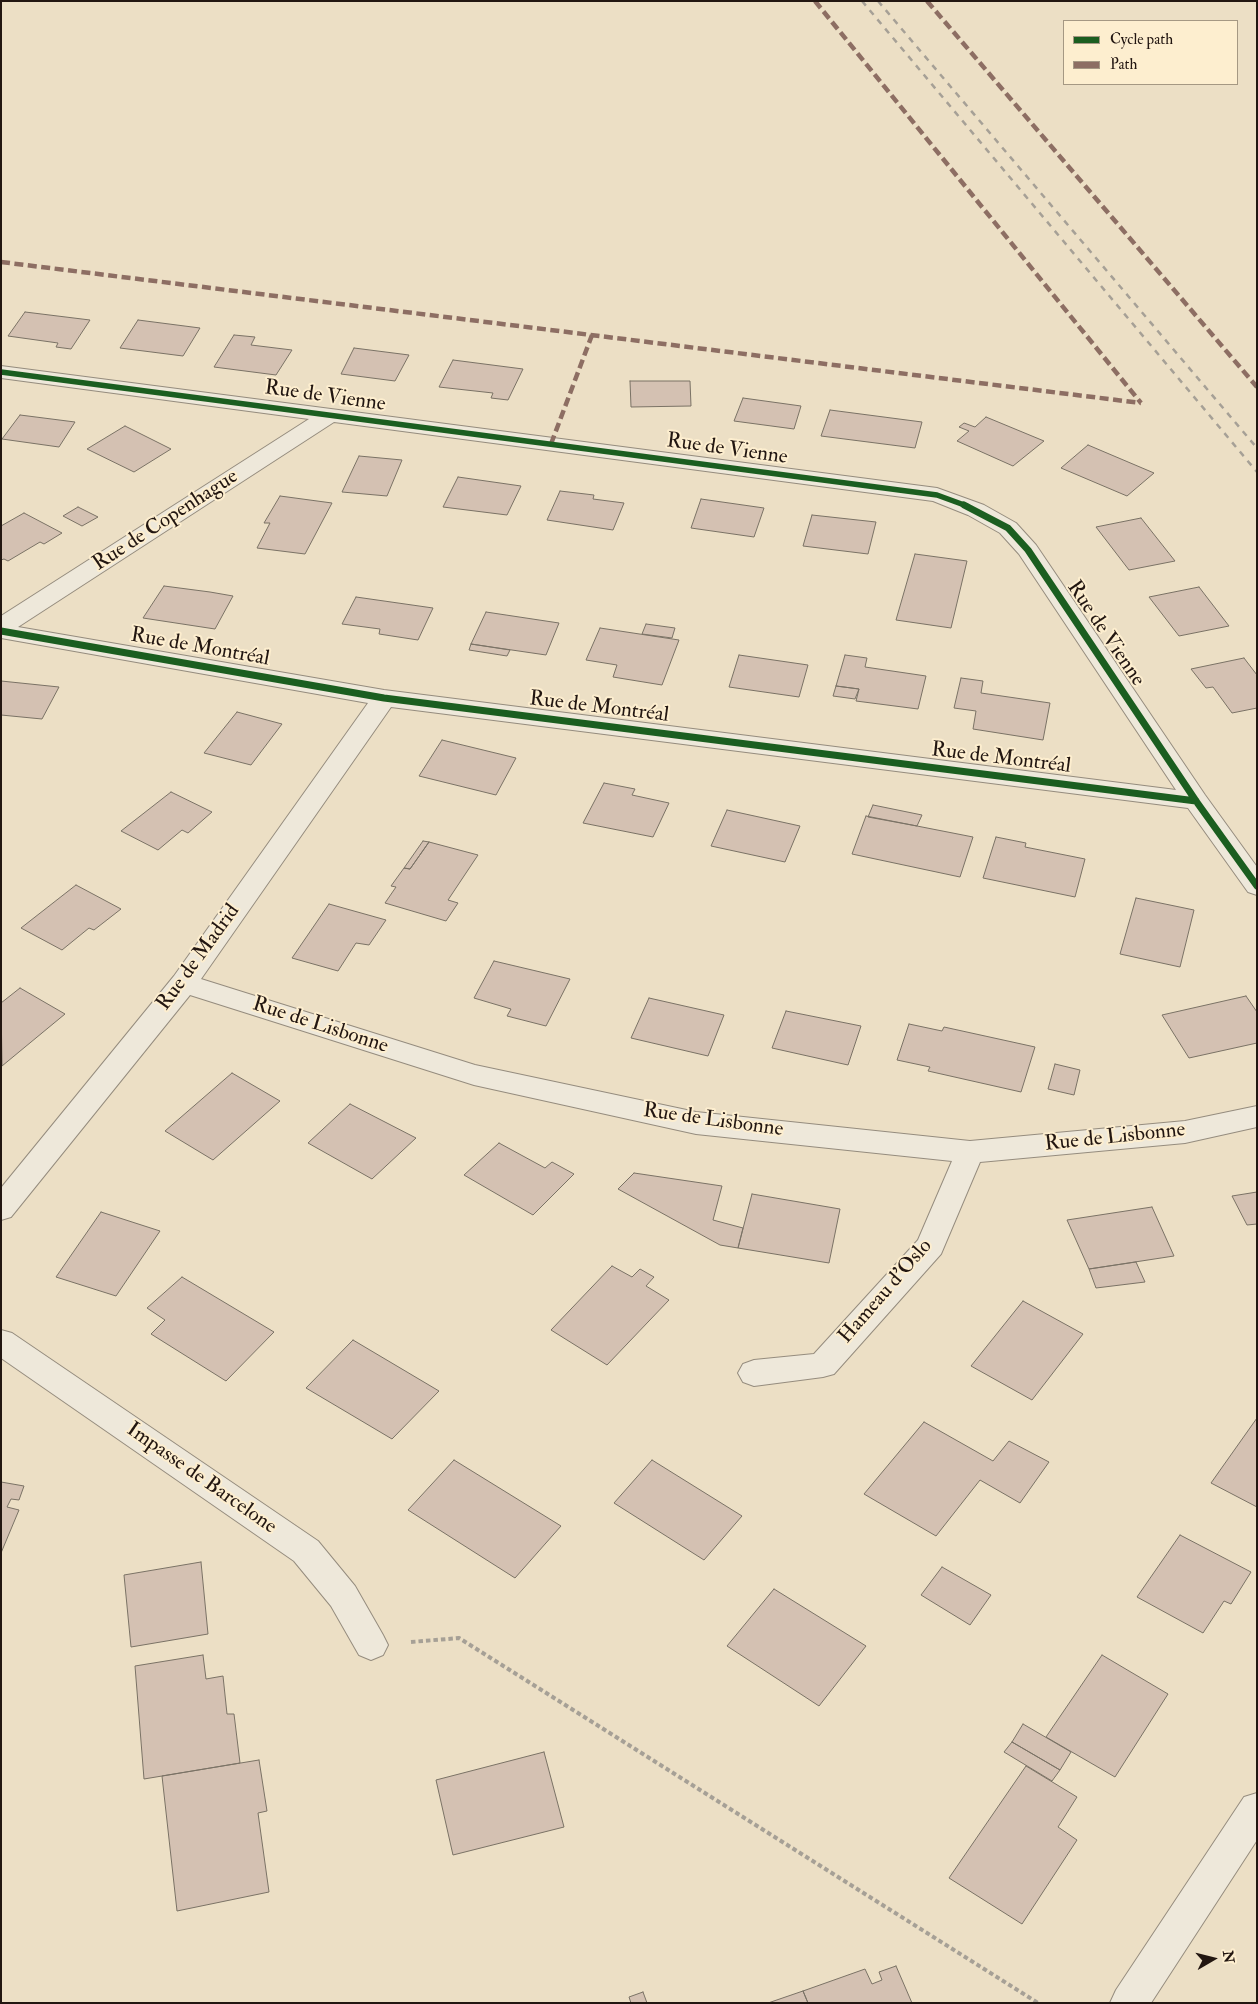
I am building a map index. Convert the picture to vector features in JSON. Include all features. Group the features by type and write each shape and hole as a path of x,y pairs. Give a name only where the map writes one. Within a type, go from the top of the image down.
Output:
{"street":[{"name":"Rue de Vienne","path":"1,372 937,496 976,510 1008,528 1028,550 1196,801 1257,886"},
{"name":"Rue de Copenhague","path":"1,627 330,415"},
{"name":"Rue de Montréal","path":"1,631 384,698 1196,801"},
{"name":"Rue de Madrid","path":"1,1209 184,983 384,698"},
{"name":"Rue de Lisbonne","path":"184,983 474,1075 696,1123 970,1152 1185,1132 1257,1116"},
{"name":"Hameau d'Oslo","path":"754,1373 823,1365 930,1246 970,1152"},
{"name":"Impasse de Barcelone","path":"1,1342 306,1551 343,1596 371,1646"},
{"path":"1129,2003 1257,1809"}],"path":[{"path":"371,1646 458,1638 1038,2003"}],"building":[{"path":"25,312 90,320 71,349 56,347 58,343 8,336"},
{"path":"138,320 200,328 183,356 120,348"},
{"path":"234,335 255,337 251,345 292,350 276,375 214,367"},
{"path":"354,348 409,355 395,381 341,374"},
{"path":"453,360 523,369 508,400 491,398 493,393 439,387"},
{"path":"630,381 690,381 691,406 631,407"},
{"path":"743,398 801,406 794,429 734,421"},
{"path":"830,410 922,422 915,448 821,436"},
{"path":"20,415 75,422 59,447 2,439"},
{"path":"986,417 1044,441 1013,466 957,441 969,431 959,427 964,423 975,427"},
{"path":"125,426 171,449 134,472 87,449"},
{"path":"1088,445 1154,473 1127,496 1061,468"},
{"path":"359,456 402,460 387,496 342,492"},
{"path":"458,477 521,486 507,515 443,507"},
{"path":"560,491 594,495 593,499 624,503 613,530 547,520"},
{"path":"280,496 332,503 305,554 257,548 270,523 264,523"},
{"path":"701,499 764,508 754,537 691,528"},
{"path":"78,507 98,517 82,526 63,516"},
{"path":"24,513 62,533 44,544 40,542 8,561 1,560 1,526"},
{"path":"812,515 876,522 868,554 803,546"},
{"path":"1141,518 1175,561 1129,570 1096,527"},
{"path":"915,554 967,561 951,628 896,620"},
{"path":"164,586 233,596 215,629 143,618"},
{"path":"1199,587 1229,626 1179,636 1149,597"},
{"path":"356,597 433,608 418,640 379,634 380,629 342,624"},
{"path":"486,612 559,623 546,655 471,644"},
{"path":"646,624 675,628 672,638 642,634"},
{"path":"600,628 679,640 662,685 613,677 617,665 586,660"},
{"path":"471,644 510,650 507,656 469,650"},
{"path":"739,655 808,665 799,697 729,687"},
{"path":"845,655 867,658 865,667 926,676 918,709 856,701 859,689 836,686"},
{"path":"1244,658 1257,675 1257,708 1232,713 1213,687 1206,688 1191,669"},
{"path":"961,678 983,681 981,693 1050,703 1043,740 973,729 976,711 954,708"},
{"path":"1,681 59,687 42,719 1,715"},
{"path":"836,686 859,689 855,699 833,696"},
{"path":"237,712 282,724 251,765 204,753"},
{"path":"442,740 516,758 496,795 419,776"},
{"path":"604,783 635,789 632,795 669,803 653,837 583,823"},
{"path":"171,792 212,812 188,833 182,830 158,850 121,831"},
{"path":"873,805 922,815 917,826 868,817"},
{"path":"727,810 800,826 785,862 711,846"},
{"path":"866,816 973,837 960,877 852,854"},
{"path":"996,837 1026,843 1025,847 1085,859 1075,897 983,878"},
{"path":"423,841 429,842 410,869 404,868"},
{"path":"429,842 478,855 448,900 458,903 446,921 385,903 396,887 391,886 404,868 410,869"},
{"path":"76,885 121,909 94,930 89,928 62,950 21,928"},
{"path":"1136,898 1194,910 1180,967 1120,954"},
{"path":"329,904 386,920 369,945 356,943 338,971 292,958"},
{"path":"494,961 570,979 546,1026 507,1016 511,1009 474,998"},
{"path":"20,988 65,1014 2,1066 1,1003"},
{"path":"1246,996 1257,1012 1257,1043 1189,1058 1162,1015"},
{"path":"649,998 724,1015 708,1056 631,1038"},
{"path":"786,1011 861,1026 848,1065 772,1048"},
{"path":"909,1024 942,1031 944,1027 1035,1047 1021,1092 928,1071 930,1067 897,1060"},
{"path":"1055,1064 1080,1070 1074,1095 1048,1089"},
{"path":"232,1073 280,1101 213,1160 165,1131"},
{"path":"350,1104 416,1138 372,1179 308,1143"},
{"path":"499,1143 545,1168 552,1162 574,1174 533,1215 464,1175"},
{"path":"634,1173 722,1186 713,1220 743,1228 738,1248 720,1245 618,1189"},
{"path":"1257,1192 1257,1224 1247,1225 1232,1196"},
{"path":"752,1194 840,1209 829,1263 738,1248"},
{"path":"1152,1207 1174,1256 1089,1269 1067,1220"},
{"path":"101,1212 160,1231 116,1296 56,1277"},
{"path":"1136,1262 1145,1282 1096,1288 1089,1269"},
{"path":"612,1266 632,1277 640,1269 654,1277 646,1286 669,1300 607,1365 551,1330"},
{"path":"182,1277 274,1332 226,1381 151,1334 165,1320 147,1308"},
{"path":"1023,1301 1083,1334 1032,1400 971,1366"},
{"path":"353,1340 439,1391 392,1439 306,1388"},
{"path":"1257,1418 1257,1507 1211,1483"},
{"path":"924,1422 993,1461 1009,1441 1049,1462 1020,1503 980,1480 936,1536 864,1494"},
{"path":"454,1460 561,1526 515,1578 408,1510"},
{"path":"652,1460 742,1516 704,1560 614,1503"},
{"path":"1,1482 24,1486 19,1500 11,1499 7,1507 19,1510 1,1553"},
{"path":"1180,1535 1251,1572 1231,1604 1224,1601 1203,1633 1137,1597"},
{"path":"201,1562 208,1634 131,1647 124,1575"},
{"path":"942,1567 991,1595 970,1625 921,1595"},
{"path":"774,1589 866,1646 819,1706 727,1646"},
{"path":"203,1655 206,1679 223,1676 227,1714 234,1714 240,1763 144,1779 135,1666"},
{"path":"1102,1655 1168,1694 1115,1777 1046,1737"},
{"path":"1023,1724 1071,1752 1060,1770 1012,1742"},
{"path":"1012,1742 1060,1770 1052,1781 1004,1752"},
{"path":"544,1752 564,1827 453,1855 436,1780"},
{"path":"259,1760 267,1811 258,1813 269,1892 177,1911 162,1776"},
{"path":"1026,1766 1077,1797 1058,1827 1077,1840 1022,1924 949,1878"},
{"path":"896,1966 912,2003 808,2003 803,1991 865,1969 872,1984 882,1980 879,1972"},
{"path":"803,1991 808,2003 768,2003"},
{"path":"643,1992 647,2003 631,2003 629,1997"}],"railway":[{"path":"862,1 1257,472"},
{"path":"878,1 1257,448"}],"marked path":[{"path":"815,1 1141,403"},
{"path":"927,1 1257,387"},
{"path":"1,262 1141,403"},
{"path":"551,444 592,335"}],"cycle path":[{"path":"1,372 937,495 976,510 1008,528 1028,550 1196,801 1257,886"},
{"path":"1,631 384,698 1196,801"}]}
